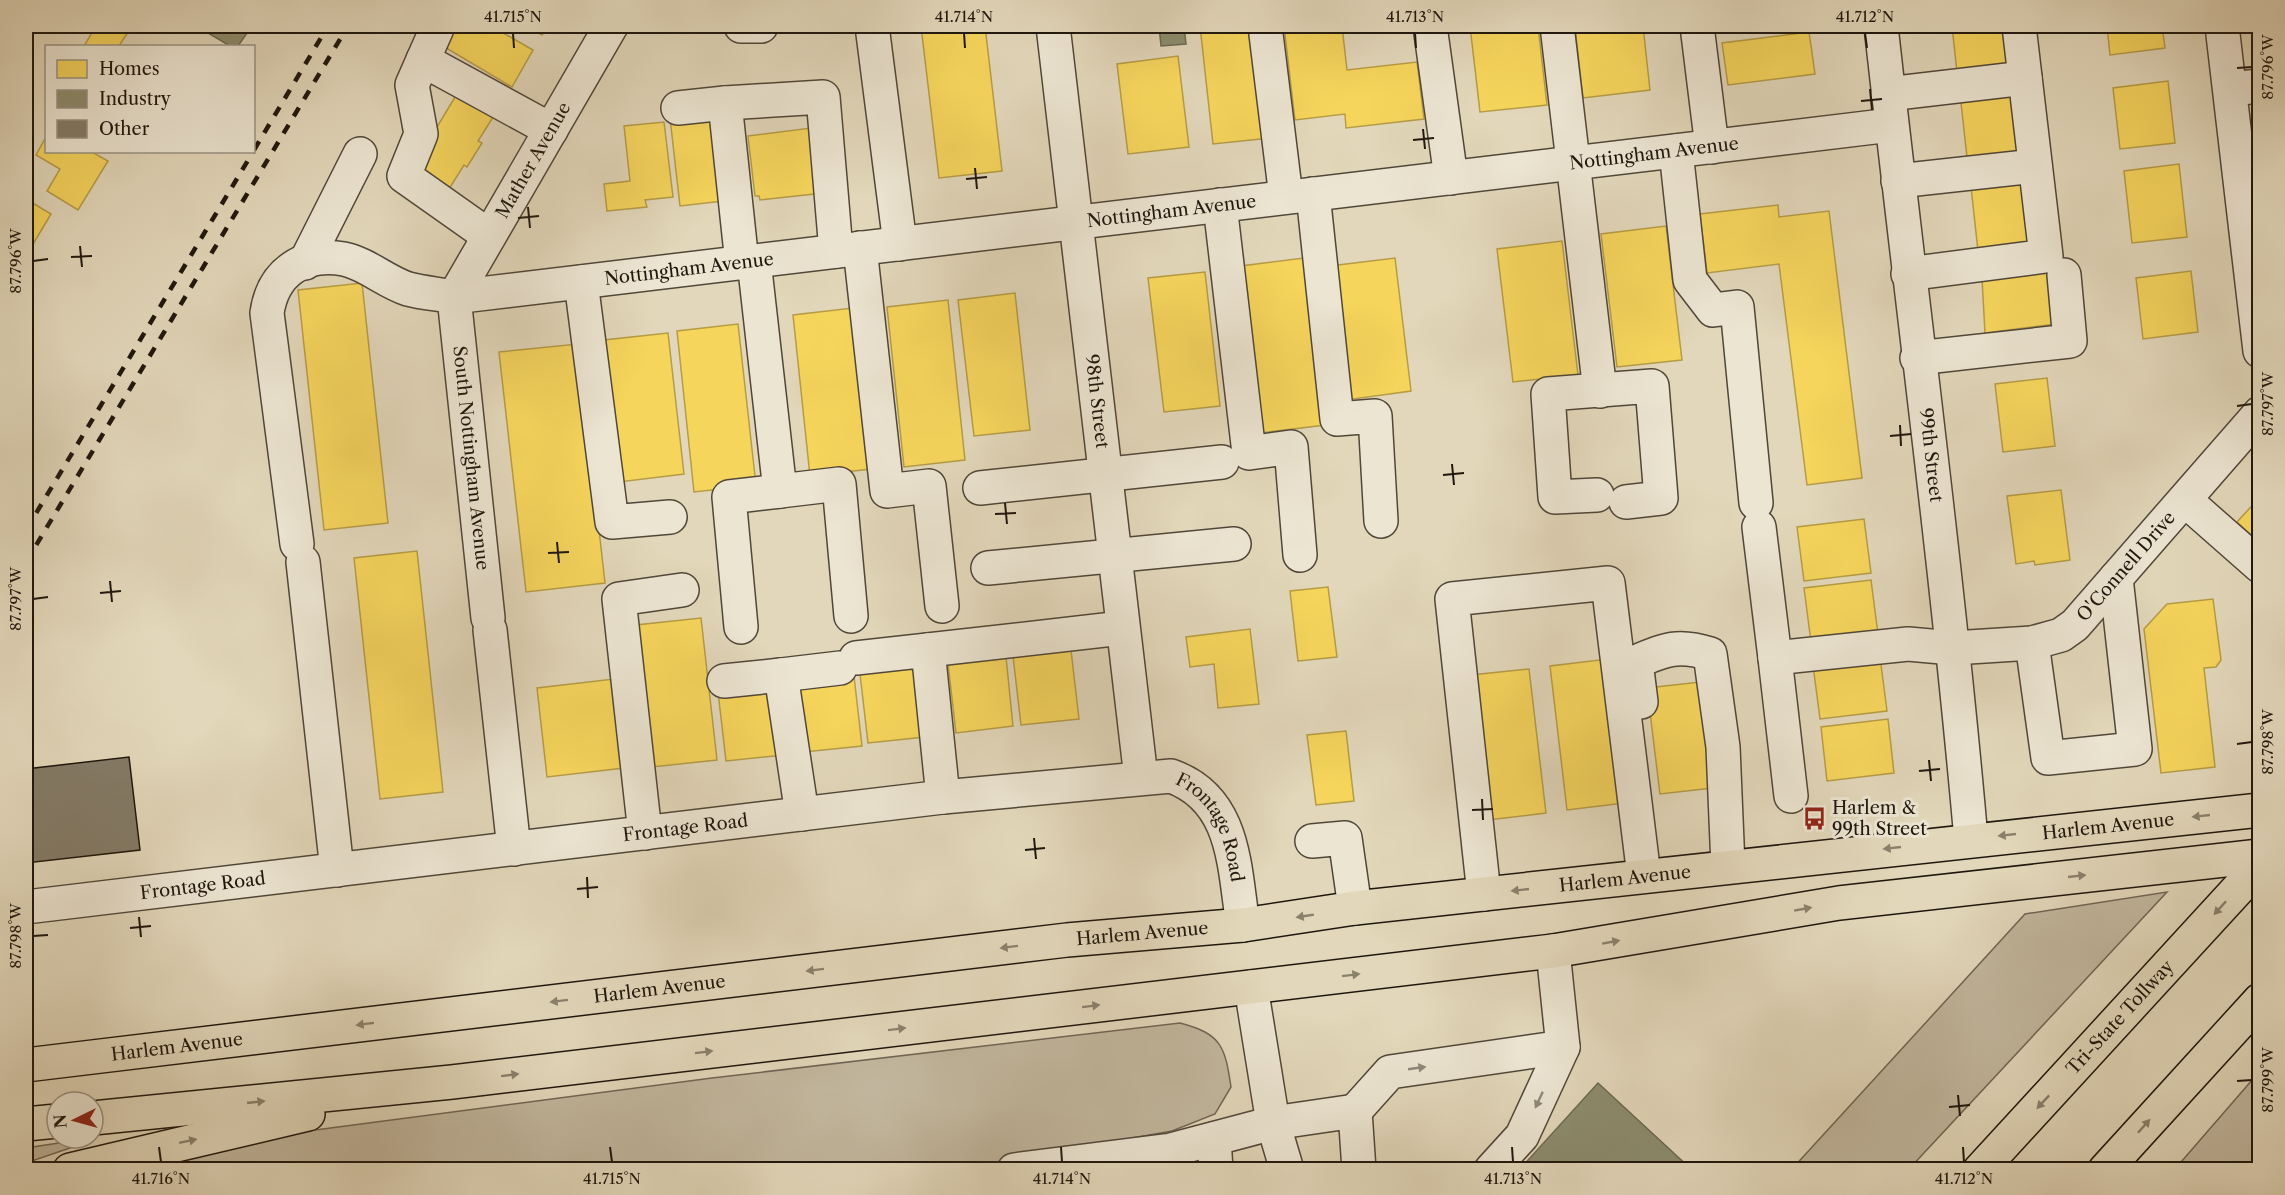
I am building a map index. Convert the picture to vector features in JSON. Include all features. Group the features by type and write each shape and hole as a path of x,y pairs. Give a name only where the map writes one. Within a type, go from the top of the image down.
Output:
{"main road":[{"name":"Harlem Avenue","path":"26,1065 1055,942 1243,926 1355,908 1971,839 2259,810"},
{"name":"99th Street","path":"1971,839 1977,886"},
{"path":"105,1117 452,1082 1553,951 1839,903 2259,856"},
{"name":"Tri-State Tollway","path":"1980,1170 2259,865"},
{"path":"2105,1170 2259,1000"},
{"path":"70,1170 115,1157 452,1082"},
{"path":"26,1125 45,1123"}],"street":[{"path":"438,26 412,85 421,134 404,176 489,236"},
{"name":"Mather Avenue","path":"454,297 611,26"},
{"path":"741,26 761,26"},
{"path":"872,26 900,244"},
{"name":"98th Street","path":"1053,26 1141,778"},
{"path":"1265,26 1299,196 1337,419 1375,416 1382,521"},
{"path":"1430,26 1451,178"},
{"path":"1557,26 1600,391"},
{"path":"1697,26 1712,147"},
{"name":"99th Street","path":"1881,26 1917,358 1953,648 1971,839"},
{"path":"1908,274 2046,256 2019,26"},
{"path":"2222,26 2245,88 2259,351"},
{"path":"423,60 551,130"},
{"name":"Nottingham Avenue","path":"305,263 345,259 406,288 454,297 1712,147 1890,110 2025,78"},
{"path":"678,108 823,97 887,491 929,486 942,606"},
{"path":"725,103 780,491"},
{"path":"1676,151 1690,280 1713,310 1737,308 1791,796"},
{"path":"337,870 300,553 267,313 274,284 283,274 305,263 360,154"},
{"path":"1898,181 2035,166"},
{"path":"1220,206 1249,453 1291,447 1300,555"},
{"path":"1917,358 2070,341 2064,275"},
{"path":"581,282 612,522 670,518"},
{"name":"South Nottingham Avenue","path":"454,297 514,849"},
{"path":"1652,386 1661,498 1555,497 1548,394 1600,391 1652,386"},
{"name":"O'Connell Drive","path":"1775,658 1908,644 1953,648 2032,643 2061,634 2074,625 2259,413"},
{"path":"980,488 1222,462"},
{"path":"741,627 729,497 838,484 851,616"},
{"path":"2185,500 2259,566"},
{"path":"988,568 1234,544"},
{"path":"2032,643 2048,758 2135,749 2116,578"},
{"path":"1484,894 1452,599 1608,583 1653,875"},
{"path":"645,833 620,598 682,590"},
{"path":"724,681 781,675 928,650 1122,628"},
{"path":"1653,875 1636,662 1664,649 1689,647 1710,654 1723,747 1728,866"},
{"path":"928,650 944,797"},
{"path":"781,675 802,814"},
{"name":"Frontage Road","path":"26,907 944,797 1171,776 1191,783 1208,800 1222,822 1230,841 1243,926"},
{"path":"1312,841 1345,838 1355,908"},
{"path":"1491,1170 1522,1136 1563,1047 1553,951"},
{"path":"1251,987 1273,1124 1287,1170"},
{"path":"1014,1170 1171,1150 1215,1154 1273,1124 1355,1111 1390,1072 1563,1047"},
{"path":"1355,1111 1359,1170"}],"shaded area":[{"path":"2167,892 1909,1169 1792,1169 2025,914"},
{"path":"1180,1023 1205,1032 1219,1044 1223,1052 1231,1087 1215,1114 1172,1131 997,1162 933,1169 99,1170 186,1147 712,1078"},
{"path":"2259,1072 2259,1169 2175,1169"},
{"path":"45,1145 45,1150 64,1150 26,1163 26,1148"}],"building: Homes":[{"path":"96,26 132,26 120,45 85,45"},
{"path":"445,26 491,26 533,50 512,87 436,42"},
{"path":"525,26 548,26 542,35"},
{"path":"921,26 985,26 1002,171 939,178"},
{"path":"1200,26 1257,26 1270,138 1213,144"},
{"path":"1284,26 1342,26 1347,70 1417,62 1424,119 1346,128 1345,114 1295,120"},
{"path":"1470,26 1538,26 1547,105 1480,112"},
{"path":"1575,26 1643,26 1650,90 1583,98"},
{"path":"1720,26 1761,26 1721,31"},
{"path":"1952,26 2008,26 2012,66 1957,72"},
{"path":"2107,26 2162,26 2165,48 2110,55"},
{"path":"1809,32 1815,74 1728,85 1722,43"},
{"path":"1178,56 1189,147 1128,154 1117,64"},
{"path":"2168,81 2175,143 2120,149 2113,88"},
{"path":"2015,88 2023,160 1968,166 1960,94"},
{"path":"458,92 495,114 478,141 482,143 467,167 464,165 449,189 413,167"},
{"path":"713,113 723,201 680,206 670,118"},
{"path":"664,122 673,197 645,200 647,207 607,211 604,184 630,181 624,126"},
{"path":"811,128 818,188 814,189 814,194 760,200 759,196 755,196 748,136"},
{"path":"45,139 45,153 94,153 108,161 78,210 47,191 60,169 36,155"},
{"path":"2179,164 2187,237 2132,243 2124,171"},
{"path":"2026,181 2034,254 1979,260 1971,187"},
{"path":"26,199 51,214 26,256"},
{"path":"1778,205 1779,217 1829,211 1862,478 1807,485 1779,264 1707,273 1700,214"},
{"path":"1666,226 1682,360 1617,367 1601,234"},
{"path":"1562,241 1578,375 1513,382 1497,249"},
{"path":"1304,258 1325,425 1261,433 1241,266"},
{"path":"1395,258 1411,391 1346,400 1330,266"},
{"path":"2051,270 2057,324 1985,333 1982,279"},
{"path":"2191,271 2198,332 2143,339 2136,278"},
{"path":"1205,272 1220,406 1164,412 1148,278"},
{"path":"362,283 388,523 324,530 298,290"},
{"path":"1015,293 1030,430 974,436 958,300"},
{"path":"948,300 965,460 904,467 887,307"},
{"path":"853,308 871,469 810,476 793,315"},
{"path":"738,324 756,485 694,492 677,331"},
{"path":"668,333 684,474 619,482 604,340"},
{"path":"578,344 605,583 526,592 499,352"},
{"path":"2047,378 2055,446 2003,452 1995,384"},
{"path":"2061,490 2070,560 2035,565 2034,561 2016,564 2007,496"},
{"path":"2260,497 2260,543 2237,522"},
{"path":"1864,519 1871,573 1804,581 1797,527"},
{"path":"417,551 443,792 380,799 354,558"},
{"path":"1871,580 1878,634 1811,642 1804,588"},
{"path":"1328,587 1337,657 1298,661 1290,591"},
{"path":"2213,599 2221,660 2216,667 2204,668 2215,767 2161,773 2144,629 2167,604"},
{"path":"701,618 717,760 652,767 636,625"},
{"path":"1250,629 1259,704 1218,708 1214,664 1190,667 1186,637"},
{"path":"1071,650 1079,719 1021,725 1013,656"},
{"path":"1006,657 1013,726 956,733 948,663"},
{"path":"1880,657 1887,711 1820,719 1813,665"},
{"path":"1608,659 1624,803 1567,810 1550,666"},
{"path":"918,668 925,737 868,743 860,674"},
{"path":"1529,669 1546,813 1488,820 1471,675"},
{"path":"854,676 862,746 804,752 796,683"},
{"path":"614,679 624,768 547,777 537,688"},
{"path":"1709,681 1721,787 1660,794 1647,688"},
{"path":"776,686 784,755 726,761 718,692"},
{"path":"1888,719 1894,773 1827,781 1821,727"},
{"path":"1346,731 1354,801 1316,805 1307,735"}],"building: Industry":[{"path":"212,26 252,26 239,45 228,45 208,33"},
{"path":"1159,26 1184,26 1186,44 1161,46"},
{"path":"1598,1083 1692,1170 1519,1170"}],"building: Other":[{"path":"129,757 140,850 26,863 26,769"}],"railway":[{"path":"255,148 328,26"},
{"path":"26,562 348,26"},
{"path":"26,530 252,153"}],"place":[{"name":"Harlem & 99th Street","path":"1814,818"}]}
